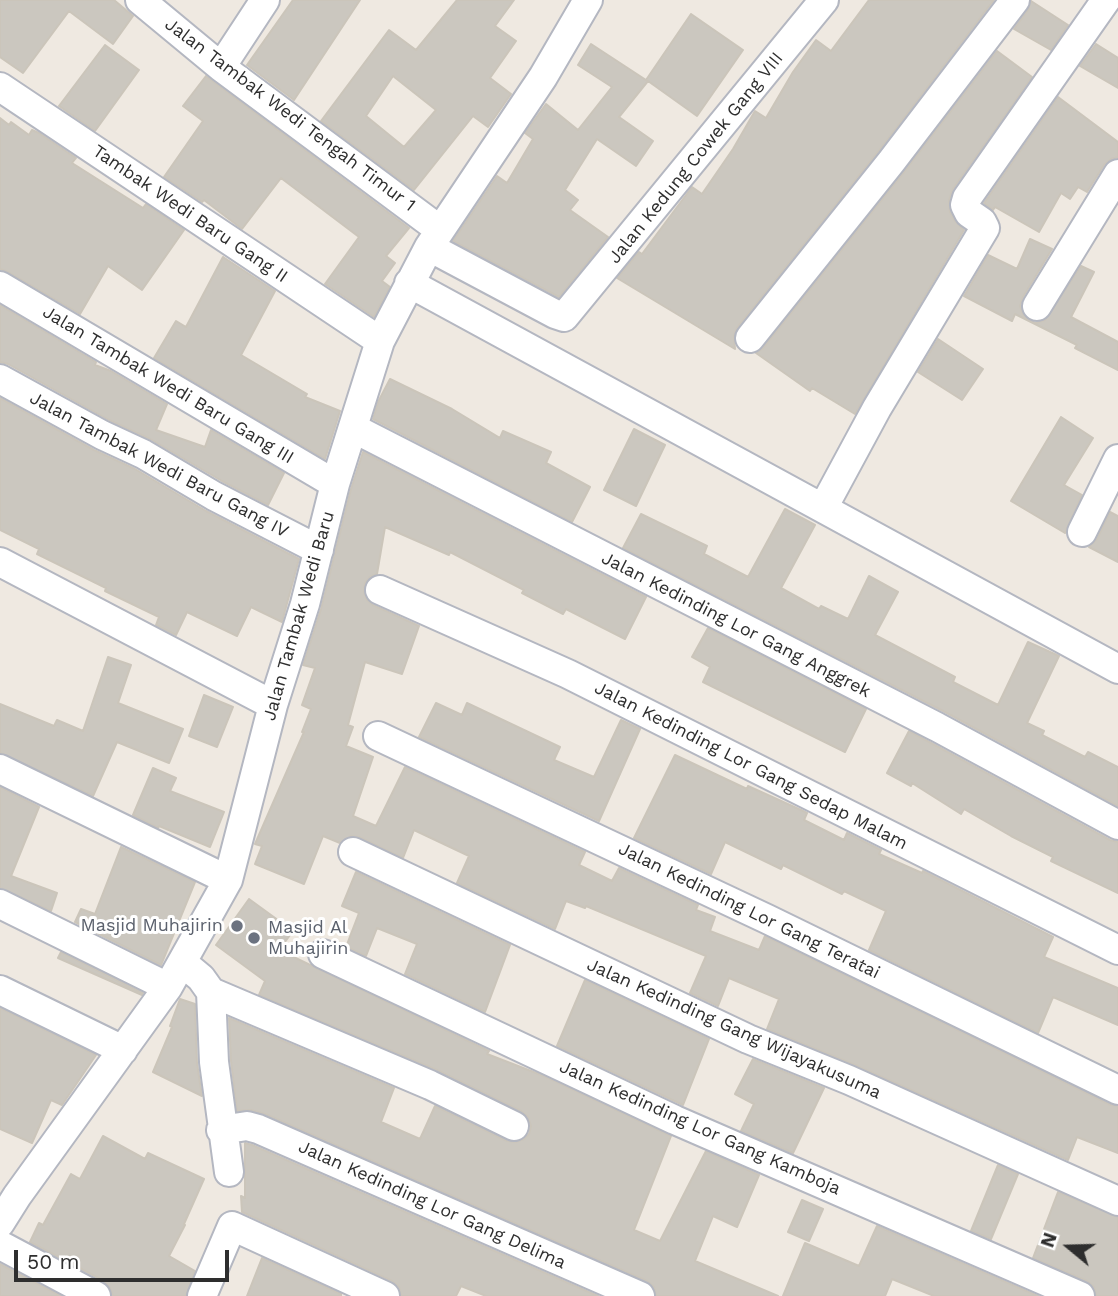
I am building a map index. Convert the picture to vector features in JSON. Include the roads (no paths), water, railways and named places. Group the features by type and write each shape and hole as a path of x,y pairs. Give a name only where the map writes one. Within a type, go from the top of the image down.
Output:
{"street":[{"name":"Jalan Tambak Wedi Tengah Timur 1","path":"140,0 434,239 555,314 564,317 567,315"},
{"path":"221,67 265,0"},
{"name":"Jalan Tambak Wedi Baru","path":"0,1223 9,1191 122,1050 168,987 228,880 335,484 380,341 415,287 434,239 543,76 589,0"},
{"name":"Jalan Kedung Cowek Gang VIII","path":"567,315 824,0"},
{"path":"750,338 891,163 1015,0"},
{"path":"822,508 877,408 985,228 982,222 969,213 965,205 967,198 1106,0 1118,6"},
{"name":"Tambak Wedi Baru Gang II","path":"0,87 380,341"},
{"path":"1037,306 1118,174"},
{"name":"Jalan Tambak Wedi Baru Gang III","path":"0,286 335,484"},
{"path":"415,287 1118,669"},
{"name":"Jalan Tambak Wedi Baru Gang IV","path":"0,379 319,550"},
{"name":"Jalan Kedinding Lor Gang Anggrek","path":"353,428 937,727 1118,825"},
{"path":"1082,532 1118,459"},
{"path":"0,562 274,705"},
{"name":"Jalan Kedinding Lor Gang Sedap Malam","path":"380,590 568,674 1118,950"},
{"name":"Jalan Kedinding Lor Gang Teratai","path":"378,736 767,919 1118,1090"},
{"path":"0,769 228,880"},
{"name":"Jalan Kedinding Gang Wijayakusuma","path":"353,852 748,1039 849,1080 1118,1201"},
{"path":"0,904 168,987"},
{"name":"Jalan Kedinding Lor Gang Kamboja","path":"323,954 675,1121 1080,1296"},
{"path":"183,963 201,978 211,992 430,1085 514,1126"},
{"path":"0,990 122,1050"},
{"path":"211,992 214,1062 229,1172"},
{"name":"Jalan Kedinding Lor Gang Delima","path":"222,1130 247,1126 258,1129 640,1296"},
{"path":"202,1296 232,1226 385,1296"},
{"path":"0,1245 96,1296"}],"place":[{"name":"Masjid Muhajirin","path":"237,926"},
{"name":"Masjid Al Muhajirin","path":"254,938"}]}
